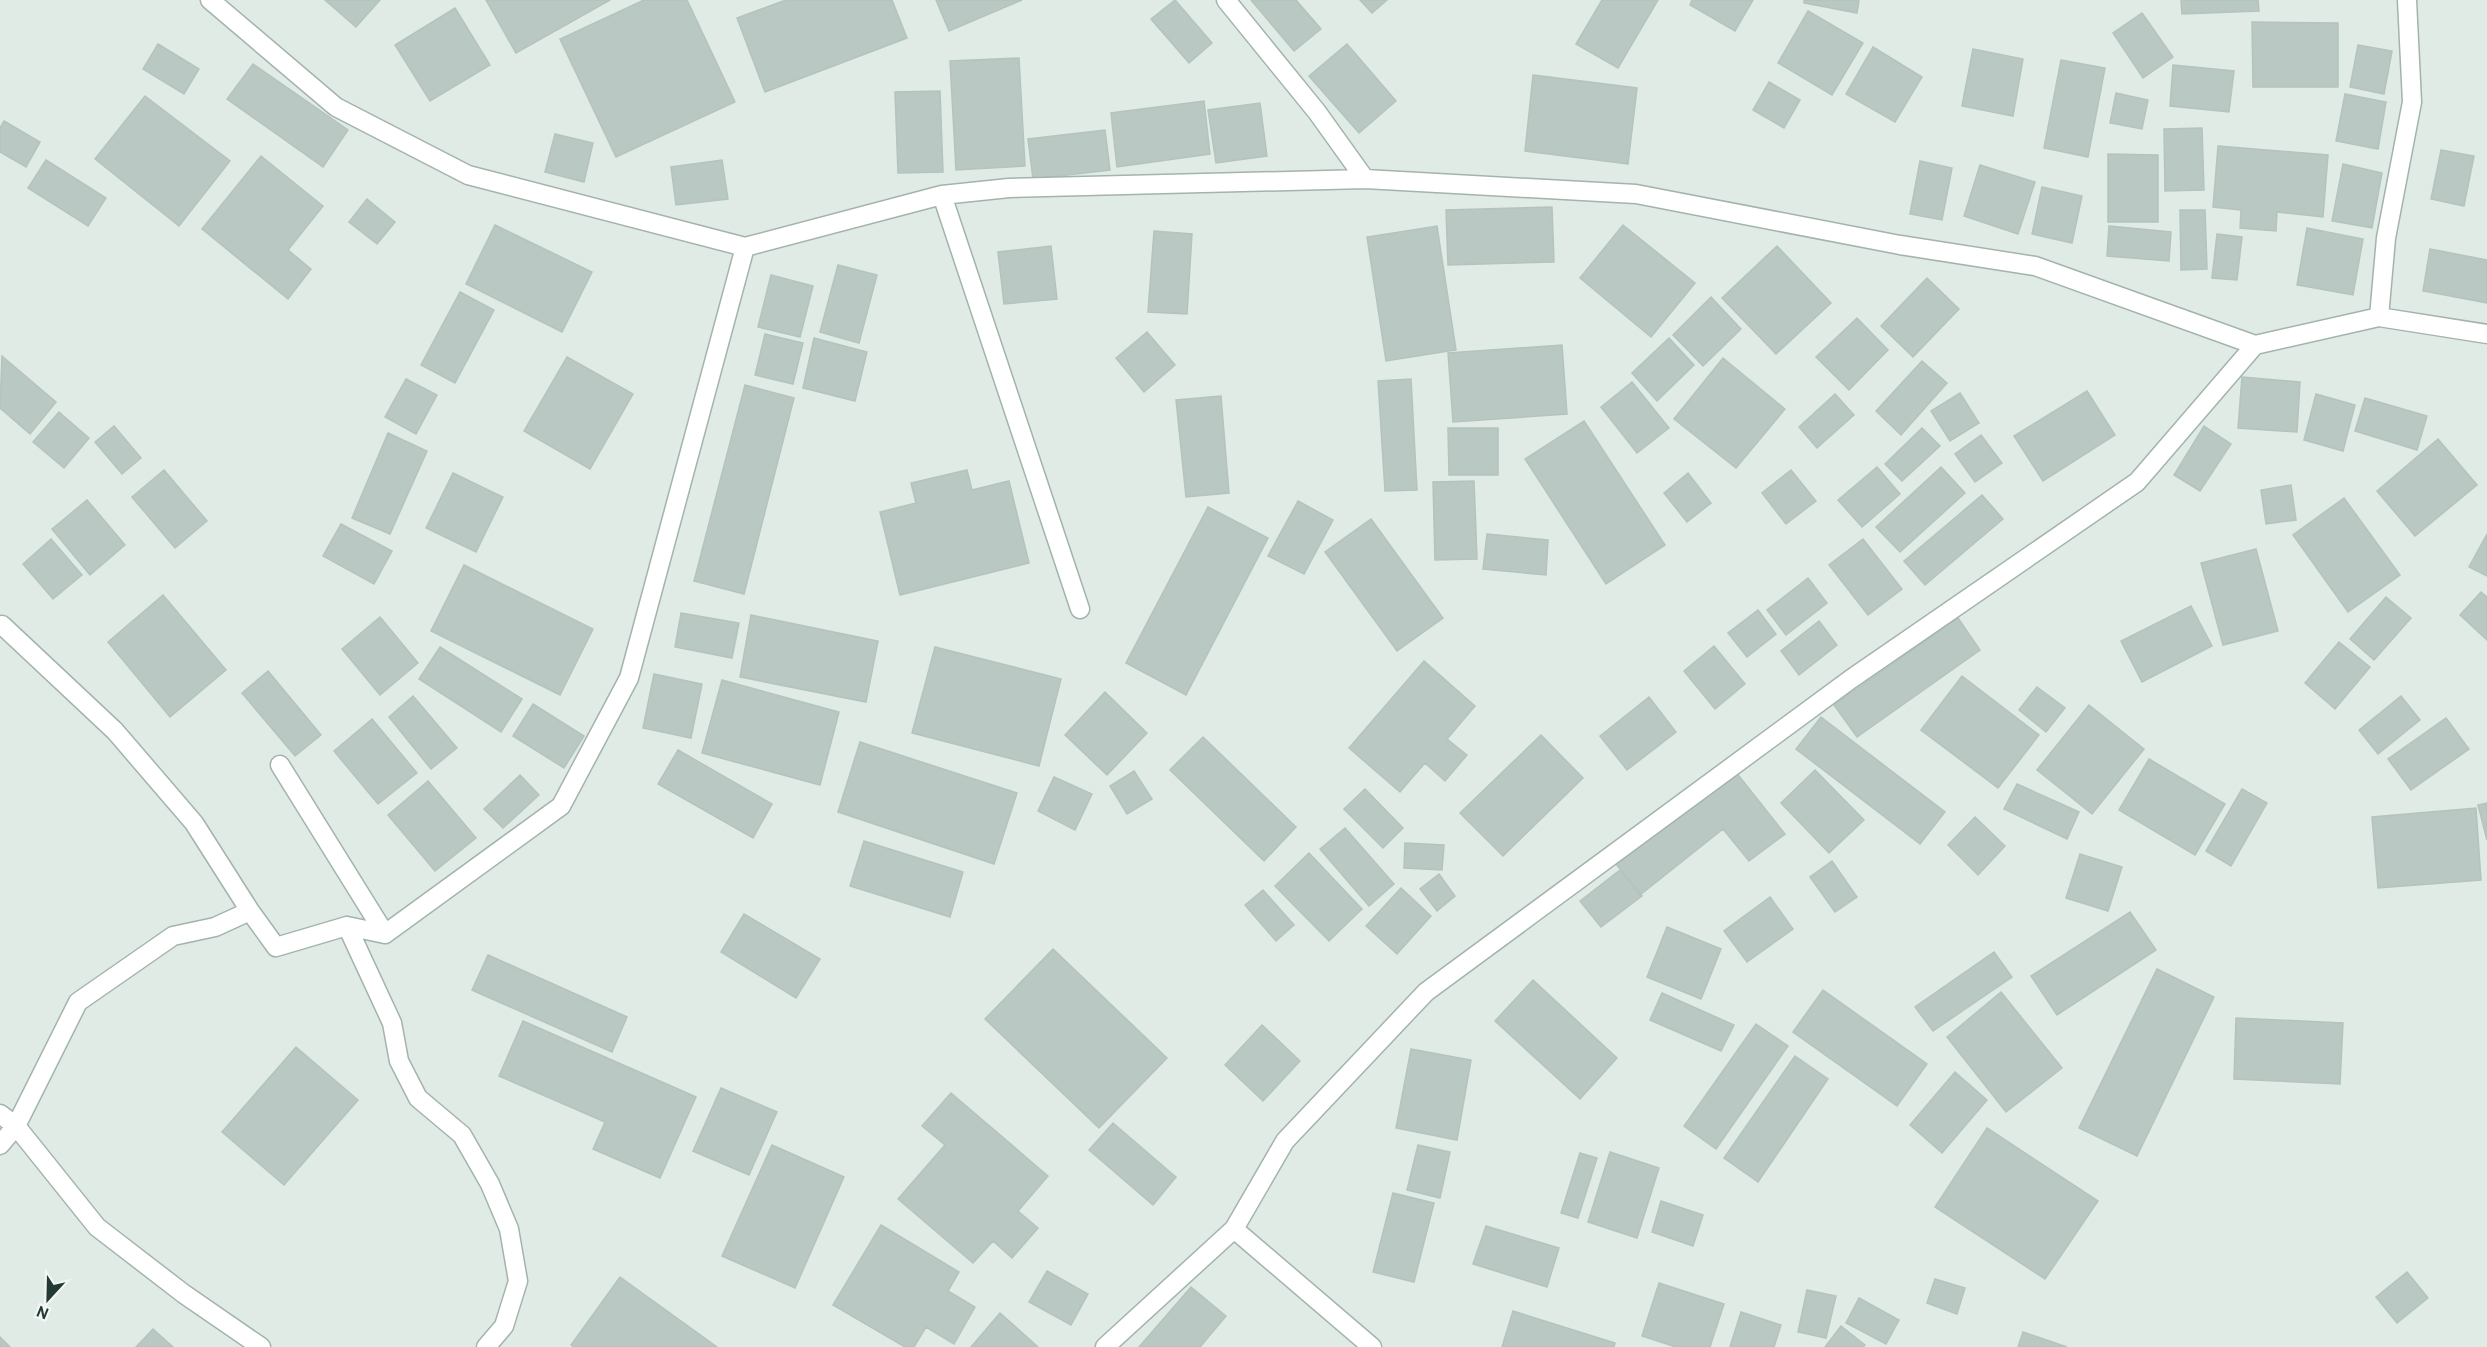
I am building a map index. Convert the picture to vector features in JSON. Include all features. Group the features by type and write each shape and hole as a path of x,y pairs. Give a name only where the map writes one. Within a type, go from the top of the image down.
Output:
{"street":[{"path":"210,0 336,107 468,175 745,247 942,195 1009,188 1365,180 1636,194 1900,245 2035,266 2255,345 2379,317 2487,334"},
{"path":"1226,0 1317,112 1365,180"},
{"path":"2379,317 2386,238 2412,102 2407,0"},
{"path":"942,195 1080,609"},
{"path":"2,625 115,731 187,814 249,911 276,947 347,926 385,934 561,806 629,678 745,247"},
{"path":"1105,1347 1234,1229 1285,1141 1426,993 1851,679 2136,482 2255,345"},
{"path":"280,765 385,934"},
{"path":"0,1145 16,1126 78,1002 173,936 215,927 249,911"},
{"path":"347,926 392,1023 399,1061 418,1098 462,1135 490,1184 509,1228 518,1281 504,1326 486,1347"},
{"path":"0,1114 16,1126 97,1227 184,1294 261,1347"},
{"path":"1234,1229 1372,1347"}],"building":[{"path":"325,0 380,0 356,27"},
{"path":"486,0 610,0 516,53"},
{"path":"644,0 687,0 735,102 616,157 560,39"},
{"path":"786,0 892,0 907,38 765,92 737,18"},
{"path":"936,0 1022,0 949,31"},
{"path":"1175,0 1212,43 1189,63 1151,19"},
{"path":"1251,0 1296,0 1321,29 1294,51"},
{"path":"1360,0 1387,0 1372,13"},
{"path":"1602,0 1658,0 1618,68 1576,44"},
{"path":"1692,0 1753,0 1735,31 1690,5"},
{"path":"1804,0 1859,0 1857,13 1804,3"},
{"path":"2181,0 2258,0 2259,11 2182,14"},
{"path":"455,8 490,65 430,101 395,45"},
{"path":"1808,11 1863,43 1832,95 1778,63"},
{"path":"2142,13 2173,57 2143,78 2113,33"},
{"path":"2252,22 2338,23 2338,87 2253,87"},
{"path":"158,44 199,69 184,94 143,69"},
{"path":"1347,44 1396,101 1359,133 1309,76"},
{"path":"2358,45 2392,51 2384,94 2350,87"},
{"path":"1873,47 1922,77 1895,122 1846,94"},
{"path":"1973,49 2023,59 2013,116 1962,106"},
{"path":"1019,58 1025,166 956,170 950,61"},
{"path":"2061,60 2105,68 2088,157 2044,148"},
{"path":"253,64 348,130 323,167 227,99"},
{"path":"2173,65 2234,71 2229,112 2170,106"},
{"path":"1533,75 1637,88 1628,164 1525,151"},
{"path":"1769,82 1800,100 1784,128 1753,110"},
{"path":"940,91 943,172 898,173 895,92"},
{"path":"2116,93 2148,100 2142,129 2110,123"},
{"path":"2345,94 2386,102 2378,149 2336,141"},
{"path":"145,96 230,161 179,226 95,159"},
{"path":"1204,101 1210,154 1117,167 1111,113"},
{"path":"1260,103 1267,156 1216,163 1208,110"},
{"path":"4,121 40,142 26,167 0,152 0,128"},
{"path":"2202,128 2204,190 2165,191 2164,129"},
{"path":"1105,130 1110,170 1033,179 1028,139"},
{"path":"555,134 593,143 584,182 545,172"},
{"path":"2218,146 2328,155 2323,217 2277,212 2276,231 2240,228 2241,210 2213,207"},
{"path":"2441,150 2474,156 2464,206 2431,199"},
{"path":"2108,154 2158,155 2158,222 2108,222"},
{"path":"261,156 323,206 288,250 311,269 288,299 202,229"},
{"path":"46,160 106,198 88,226 28,188"},
{"path":"722,160 728,199 676,205 671,167"},
{"path":"1920,161 1952,168 1942,220 1910,214"},
{"path":"2343,164 2382,173 2372,228 2332,221"},
{"path":"1980,165 2035,182 2018,234 1964,216"},
{"path":"2042,187 2082,196 2072,243 2032,234"},
{"path":"367,199 395,222 377,244 349,222"},
{"path":"1552,207 1554,262 1448,265 1446,210"},
{"path":"2180,210 2205,210 2207,269 2181,270"},
{"path":"495,225 592,272 562,332 466,284"},
{"path":"1623,225 1695,283 1651,337 1580,278"},
{"path":"1437,226 1456,350 1386,361 1367,237"},
{"path":"2109,226 2171,232 2169,261 2107,256"},
{"path":"2307,228 2363,239 2353,295 2297,285"},
{"path":"1154,231 1192,234 1187,314 1148,312"},
{"path":"2217,234 2242,237 2237,280 2212,278"},
{"path":"1051,246 1057,299 1004,304 998,252"},
{"path":"1777,246 1831,303 1776,354 1722,298"},
{"path":"2430,249 2487,260 2487,303 2423,291"},
{"path":"838,265 877,275 859,343 820,332"},
{"path":"771,275 813,286 800,337 758,327"},
{"path":"1927,278 1959,309 1913,357 1881,326"},
{"path":"460,292 494,310 455,383 421,365"},
{"path":"1711,297 1741,329 1703,366 1673,335"},
{"path":"1857,318 1888,350 1849,390 1816,357"},
{"path":"1147,332 1175,365 1144,392 1116,358"},
{"path":"765,334 803,343 793,384 755,375"},
{"path":"814,338 867,352 855,401 803,388"},
{"path":"1669,338 1694,365 1657,401 1632,373"},
{"path":"1562,345 1567,414 1453,422 1448,353"},
{"path":"2,356 56,402 30,434 0,408"},
{"path":"567,357 633,394 590,469 524,431"},
{"path":"1723,358 1785,409 1736,468 1674,419"},
{"path":"1922,361 1947,383 1901,435 1876,411"},
{"path":"2242,377 2300,382 2297,432 2238,428"},
{"path":"406,379 437,395 416,434 385,417"},
{"path":"1411,379 1417,490 1385,491 1378,381"},
{"path":"1632,382 1669,428 1637,453 1601,407"},
{"path":"745,385 794,398 744,594 694,581"},
{"path":"2087,391 2115,435 2043,481 2014,436"},
{"path":"1960,393 1979,423 1950,441 1931,411"},
{"path":"1835,394 1854,415 1817,448 1799,427"},
{"path":"2316,394 2355,405 2343,451 2304,440"},
{"path":"1221,396 1229,493 1186,497 1176,400"},
{"path":"2365,398 2427,416 2417,450 2355,431"},
{"path":"59,412 89,438 64,468 33,442"},
{"path":"1584,421 1665,545 1606,584 1525,459"},
{"path":"114,426 141,458 122,474 95,442"},
{"path":"2204,426 2231,444 2200,491 2174,475"},
{"path":"1448,428 1498,428 1498,475 1449,475"},
{"path":"1922,428 1940,446 1902,481 1885,464"},
{"path":"388,433 427,451 390,534 352,518"},
{"path":"1981,435 2002,463 1975,482 1955,454"},
{"path":"2438,439 2477,485 2415,536 2377,491"},
{"path":"1877,467 1900,494 1862,527 1838,500"},
{"path":"1941,467 1965,493 1900,552 1876,527"},
{"path":"164,470 207,521 175,548 132,497"},
{"path":"967,470 972,490 1009,481 1029,563 900,595 880,512 916,503 911,483"},
{"path":"1791,470 1816,501 1786,524 1762,493"},
{"path":"453,473 503,497 476,552 426,528"},
{"path":"1688,473 1711,503 1687,522 1664,493"},
{"path":"1474,481 1477,559 1435,560 1433,482"},
{"path":"2291,485 2296,520 2266,524 2261,490"},
{"path":"1982,495 2003,519 1925,585 1904,561"},
{"path":"2344,498 2400,575 2348,612 2293,535"},
{"path":"87,500 125,545 90,575 52,529"},
{"path":"1298,501 1333,520 1304,574 1268,556"},
{"path":"1208,507 1268,538 1186,695 1126,663"},
{"path":"1371,519 1443,618 1397,651 1325,552"},
{"path":"341,524 392,551 374,584 323,556"},
{"path":"1487,534 1548,540 1546,575 1483,569"},
{"path":"2487,534 2487,576 2469,567"},
{"path":"51,539 82,575 53,599 23,564"},
{"path":"1863,539 1902,589 1868,615 1829,565"},
{"path":"2256,549 2278,631 2223,645 2201,563"},
{"path":"464,565 593,629 560,695 431,631"},
{"path":"1808,578 1827,603 1786,635 1767,610"},
{"path":"2481,592 2487,597 2487,640 2460,615"},
{"path":"163,595 226,670 170,717 108,642"},
{"path":"2386,597 2411,618 2374,660 2350,639"},
{"path":"2191,606 2212,646 2142,682 2121,641"},
{"path":"1758,610 1776,634 1747,657 1728,633"},
{"path":"681,613 739,623 732,658 675,647"},
{"path":"751,615 878,641 866,702 740,677"},
{"path":"380,617 418,663 380,695 342,649"},
{"path":"1958,618 1980,650 1857,737 1834,705"},
{"path":"1819,621 1837,645 1799,675 1781,651"},
{"path":"2339,642 2370,667 2335,709 2305,683"},
{"path":"1714,646 1745,684 1715,709 1684,671"},
{"path":"440,647 522,699 501,732 419,679"},
{"path":"935,647 1061,679 1039,766 912,733"},
{"path":"1424,661 1475,706 1447,739 1467,755 1445,781 1425,763 1400,792 1349,748"},
{"path":"268,671 321,735 295,756 242,693"},
{"path":"654,674 702,684 691,738 643,728"},
{"path":"1962,676 2039,735 1998,788 1921,730"},
{"path":"722,680 839,712 820,785 702,753"},
{"path":"2037,687 2065,708 2046,732 2019,710"},
{"path":"1105,692 1147,733 1107,775 1065,735"},
{"path":"413,696 457,748 431,769 389,717"},
{"path":"2401,696 2420,720 2378,754 2359,730"},
{"path":"1649,697 1676,732 1627,770 1600,736"},
{"path":"533,704 584,736 564,768 513,736"},
{"path":"2089,705 2144,749 2092,814 2037,770"},
{"path":"1821,717 1945,812 1920,844 1796,749"},
{"path":"2446,718 2469,749 2411,790 2388,759"},
{"path":"372,719 417,773 378,804 334,751"},
{"path":"1541,735 1583,778 1503,856 1460,813"},
{"path":"1203,737 1296,827 1264,861 1170,770"},
{"path":"860,742 1017,793 994,864 838,812"},
{"path":"678,750 772,804 753,838 658,784"},
{"path":"2149,759 2225,804 2195,855 2119,810"},
{"path":"1815,770 1864,820 1829,853 1781,803"},
{"path":"1134,771 1152,799 1127,814 1110,786"},
{"path":"1735,771 1785,834 1749,861 1723,829 1640,895 1616,864"},
{"path":"520,775 539,795 503,828 484,809"},
{"path":"1054,777 1092,794 1075,830 1038,811"},
{"path":"428,781 476,838 435,871 388,815"},
{"path":"2017,784 2079,812 2067,839 2004,809"},
{"path":"1365,789 1403,828 1383,848 1344,809"},
{"path":"2242,789 2267,803 2231,866 2206,851"},
{"path":"2487,803 2487,840 2478,805"},
{"path":"2476,808 2481,880 2378,888 2372,817"},
{"path":"1975,817 2005,846 1978,875 1948,845"},
{"path":"1345,828 1394,884 1369,906 1320,849"},
{"path":"864,841 963,872 950,917 850,886"},
{"path":"1405,843 1444,845 1442,870 1404,868"},
{"path":"1309,853 1362,909 1329,941 1275,886"},
{"path":"2080,854 2122,867 2108,911 2066,898"},
{"path":"1832,861 1857,897 1835,912 1810,877"},
{"path":"1620,870 1642,896 1601,927 1580,901"},
{"path":"1439,874 1455,896 1437,911 1420,889"},
{"path":"1401,888 1431,916 1397,954 1366,926"},
{"path":"1263,890 1294,925 1276,941 1245,905"},
{"path":"1770,897 1793,929 1747,962 1724,931"},
{"path":"2130,912 2156,950 2057,1015 2031,976"},
{"path":"744,914 820,959 796,998 721,952"},
{"path":"1667,927 1721,949 1701,999 1647,977"},
{"path":"1053,949 1167,1058 1099,1128 985,1019"},
{"path":"1994,952 2012,977 1933,1031 1915,1007"},
{"path":"488,955 627,1017 612,1052 472,990"},
{"path":"2157,969 2214,997 2137,1156 2079,1128"},
{"path":"1533,980 1617,1058 1580,1099 1495,1021"},
{"path":"1823,990 1927,1064 1897,1106 1793,1032"},
{"path":"2001,992 2062,1068 2006,1112 1947,1037"},
{"path":"1662,993 1734,1025 1721,1051 1650,1020"},
{"path":"2236,1018 2343,1023 2340,1084 2234,1079"},
{"path":"523,1021 696,1097 660,1178 593,1149 605,1122 499,1076"},
{"path":"1756,1024 1788,1046 1716,1149 1684,1126"},
{"path":"1262,1025 1300,1061 1263,1101 1225,1065"},
{"path":"296,1047 358,1100 284,1185 222,1132"},
{"path":"1411,1049 1471,1060 1457,1140 1396,1128"},
{"path":"1795,1056 1828,1079 1758,1182 1724,1158"},
{"path":"1955,1072 1987,1100 1942,1153 1910,1125"},
{"path":"721,1088 777,1112 749,1175 693,1151"},
{"path":"951,1093 1048,1176 1018,1211 1038,1228 1012,1258 993,1241 973,1263 898,1199 945,1145 922,1126"},
{"path":"1113,1123 1176,1177 1153,1205 1089,1150"},
{"path":"1987,1128 2098,1201 2045,1279 1935,1207"},
{"path":"772,1145 844,1177 795,1288 722,1256"},
{"path":"1418,1145 1450,1152 1440,1198 1407,1190"},
{"path":"1610,1152 1659,1168 1637,1238 1588,1222"},
{"path":"1580,1153 1597,1158 1578,1218 1561,1213"},
{"path":"1393,1193 1434,1203 1414,1282 1373,1272"},
{"path":"1661,1201 1703,1215 1693,1246 1652,1232"},
{"path":"881,1225 959,1272 948,1291 975,1307 954,1344 926,1327 914,1347 905,1347 833,1305"},
{"path":"1486,1226 1559,1248 1547,1287 1473,1264"},
{"path":"1047,1271 1088,1294 1071,1325 1029,1302"},
{"path":"2407,1272 2428,1298 2397,1323 2376,1297"},
{"path":"620,1277 717,1347 574,1347 571,1345"},
{"path":"1935,1279 1965,1288 1957,1314 1927,1303"},
{"path":"1659,1283 1724,1304 1710,1347 1676,1347 1642,1336"},
{"path":"1191,1287 1226,1316 1200,1347 1139,1347"},
{"path":"1807,1290 1836,1296 1826,1338 1798,1332"},
{"path":"1859,1298 1899,1320 1886,1344 1846,1323"},
{"path":"1513,1311 1615,1343 1614,1347 1502,1347"},
{"path":"1741,1312 1781,1325 1774,1347 1730,1347"},
{"path":"1000,1313 1038,1347 971,1347"},
{"path":"1841,1326 1865,1345 1863,1347 1825,1347"},
{"path":"153,1329 173,1347 136,1347"},
{"path":"2023,1332 2067,1347 2018,1347"},
{"path":"0,1337 10,1347 0,1347"}]}
